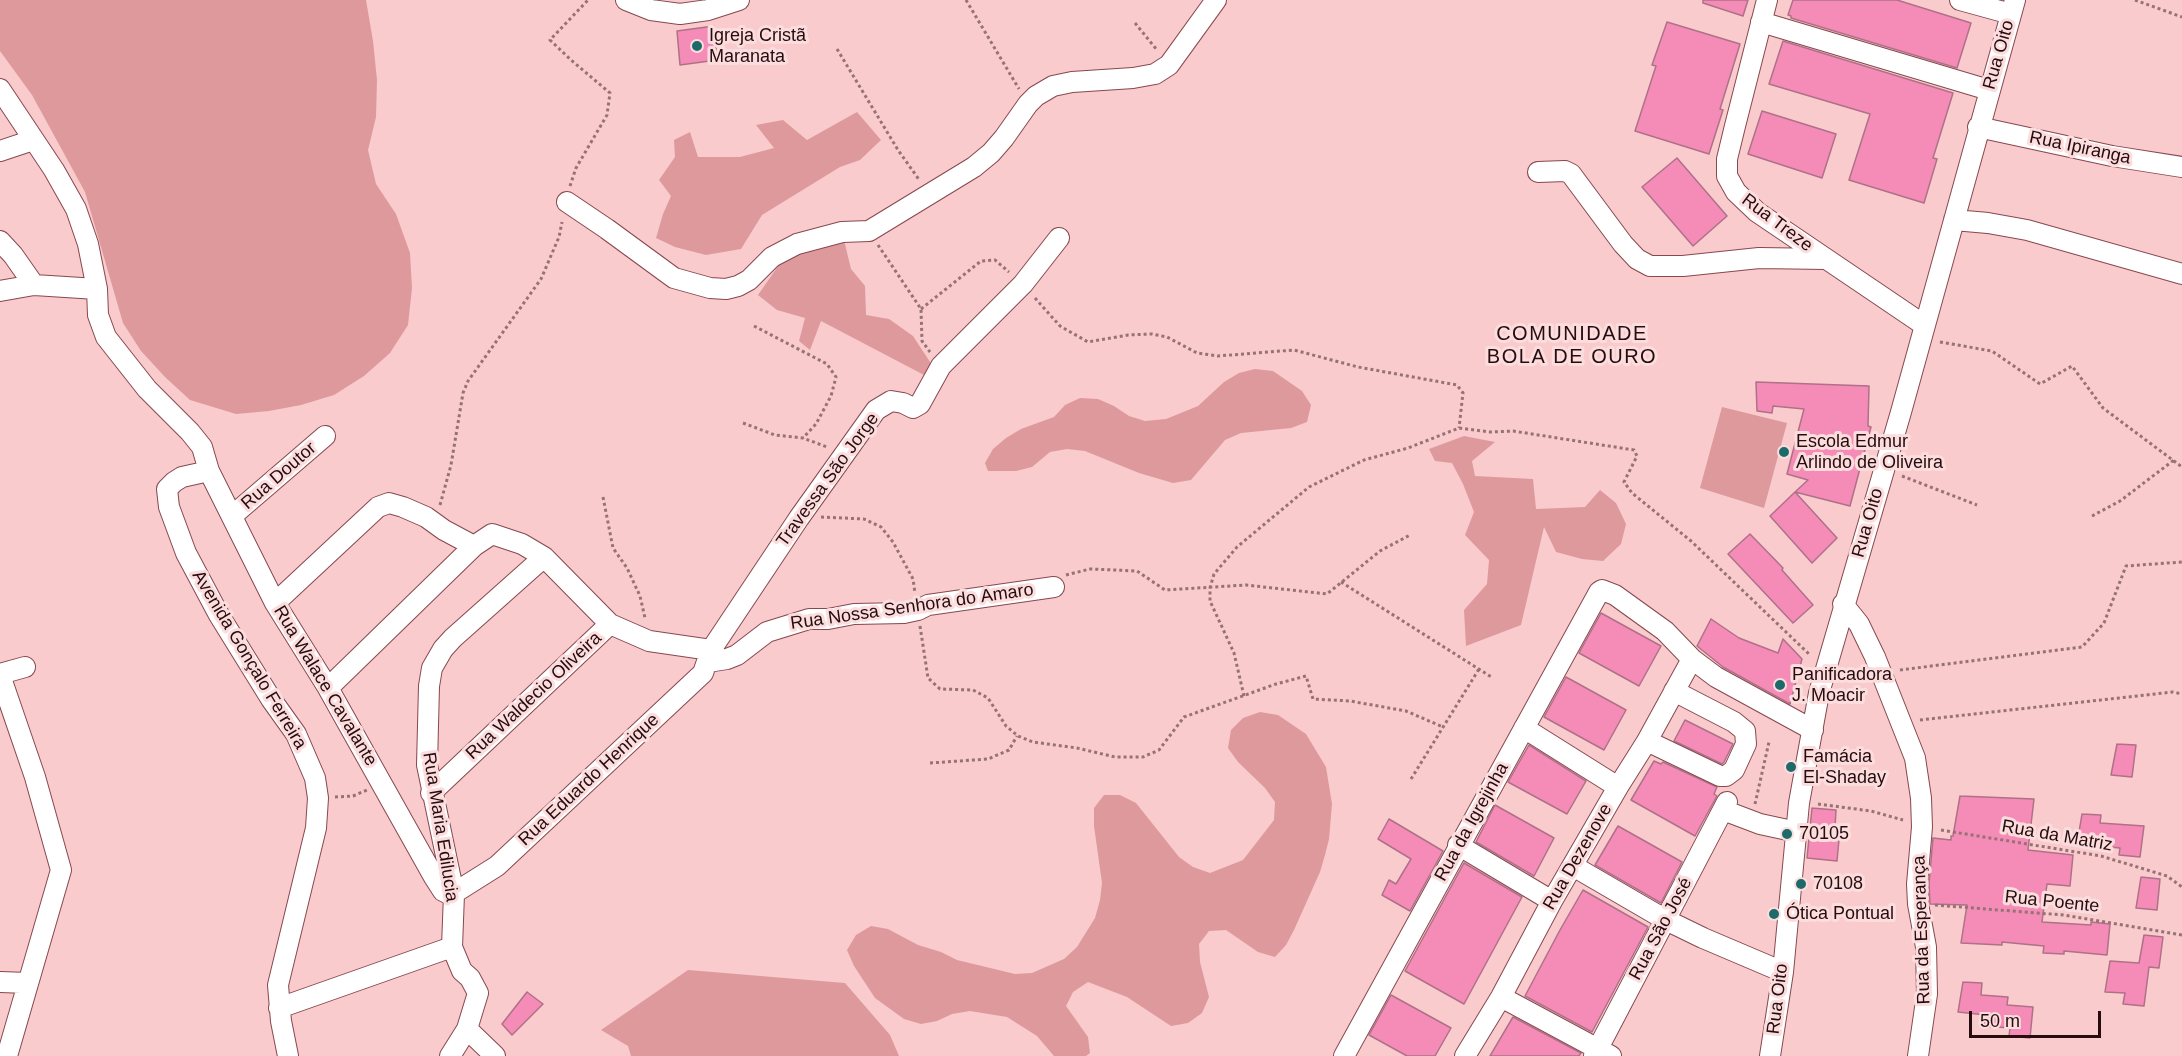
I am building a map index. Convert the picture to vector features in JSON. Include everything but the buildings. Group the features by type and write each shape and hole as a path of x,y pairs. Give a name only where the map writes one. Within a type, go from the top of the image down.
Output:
{"street":[{"path":"626,0 651,10 680,14 708,10 739,0"},
{"path":"567,202 674,278 710,288 726,289 738,286 749,280 772,257 797,244 842,232 869,231 974,167 991,153 1028,104 1053,86 1155,74 1169,65 1215,0"},
{"name":"Rua Treze","path":"1767,0 1727,159 1727,176 1736,192 1757,212 1826,258 1922,331"},
{"path":"1960,0 2013,7"},
{"name":"Rua Oito","path":"1770,1056 1783,972 1800,803 1825,669 2013,7"},
{"path":"1761,22 1989,90"},
{"name":"Rua Walace Cavalante","path":"0,89 54,170 76,209 88,244 97,289 98,315 106,337 147,389 197,439 202,447 209,471 275,603 328,688 434,878 443,891 453,895"},
{"name":"Rua Ipiranga","path":"1978,127 2101,154 2182,167"},
{"path":"0,151 33,140"},
{"path":"1538,172 1565,171 1571,174 1623,244 1637,259 1650,266 1683,266 1759,258 1826,258"},
{"path":"1954,220 2027,230 2182,274"},
{"name":"Travessa São Jorge","path":"710,656 805,511 876,410 891,401 913,408 920,404 941,366 1023,284 1059,238"},
{"path":"0,241 34,285"},
{"path":"0,291 34,285 97,289"},
{"name":"Rua Doutor","path":"232,516 325,436"},
{"name":"Avenida Gonçalo Ferreira","path":"209,471 182,477 174,482 167,489 169,507 186,553 219,615 271,699 296,734 315,778 318,798 316,828 278,985 283,1040 288,1056"},
{"path":"275,603 378,507 389,503 426,517 444,530 474,546"},
{"path":"328,688 474,546 492,534 522,544 544,556 610,624 649,641 710,656"},
{"name":"Rua Maria Edilucia","path":"450,1056 466,1029 478,993 470,978 462,971 452,947 453,895 427,765 429,686 432,669 437,658 453,638 544,556"},
{"name":"Rua Nossa Senhora do Amaro","path":"710,656 737,655 767,632 809,619 828,620 854,614 918,610 928,605 1054,587"},
{"name":"Rua da Igrejinha","path":"1344,1056 1458,845 1602,590 1615,595 1665,631 1692,659"},
{"name":"Rua da Esperança","path":"1844,604 1859,624 1875,657 1915,759 1921,798 1916,825 1918,904 1924,930 1927,967 1927,994 1918,1056"},
{"name":"Rua Waldecio Oliveira","path":"431,793 610,624"},
{"name":"Rua Eduardo Henrique","path":"453,895 497,866 703,673 710,656"},
{"path":"1692,659 1716,677 1813,730"},
{"name":"Rua Dezenove","path":"1465,1056 1501,997 1552,901 1647,741 1692,659"},
{"path":"6,1056 61,870 35,777 0,674 25,666"},
{"path":"1647,741 1712,773 1726,776 1734,770 1746,744 1745,731 1674,691"},
{"path":"1524,728 1618,787"},
{"name":"Rua São José","path":"1601,1054 1725,806 1752,821"},
{"path":"1752,821 1797,832"},
{"path":"1458,845 1552,901"},
{"path":"1573,866 1666,920 1783,972"},
{"path":"279,1008 452,947"},
{"path":"0,982 28,984"},
{"path":"1501,997 1601,1054"},
{"path":"466,1029 495,1056"}],"path":[{"path":"444,530 439,506 451,465 463,393 468,381 541,279 559,237 571,180 607,115 610,93 550,40 588,0"},
{"path":"966,0 1028,104"},
{"path":"2135,0 2182,17"},
{"path":"1135,23 1169,65"},
{"path":"837,49 898,150 929,194"},
{"path":"869,231 921,309 922,342 941,366"},
{"path":"921,309 981,261 995,260 1023,284 1060,326 1088,342 1128,335 1152,334 1167,337 1197,353 1218,356 1294,350 1359,367 1457,385 1463,393 1459,428"},
{"path":"754,326 827,364 836,377 831,396 816,424 803,438"},
{"path":"1922,331 1992,351 2040,384 2072,366 2103,408 2182,467"},
{"path":"743,423 775,435 803,438 829,447 843,457"},
{"path":"1244,696 1234,653 1210,601 1210,588 1214,574 1237,547 1309,487 1364,460 1408,448 1459,428 1490,432 1513,431 1634,450 1637,456 1624,482 1632,493 1691,541 1825,669"},
{"path":"2092,516 2120,501 2174,460"},
{"path":"1883,469 1977,505"},
{"path":"603,497 613,548 627,568 640,596 649,641"},
{"path":"805,511 819,517 864,519 881,527 893,543 913,579 928,678 940,689 973,690 988,698 1006,726 1018,736 1033,742 1077,748 1115,757 1143,758 1159,750 1184,717 1306,676 1313,699 1350,701 1406,711 1443,727"},
{"path":"1054,587 1066,574 1090,569 1137,571 1165,590 1246,585 1327,594 1380,551 1410,535"},
{"path":"1880,672 1977,658 2082,647 2104,623 2126,566 2182,562"},
{"path":"1341,582 1493,678"},
{"path":"1411,779 1479,669"},
{"path":"1900,723 2173,692 2182,694"},
{"path":"930,763 988,759 1009,750 1018,736"},
{"path":"1752,821 1769,742"},
{"path":"318,798 353,796 383,784"},
{"name":"Rua da Matriz","path":"1800,803 1871,811 1894,816 1916,825 2101,856 2167,876 2182,887"},
{"name":"Rua Poente","path":"1918,904 2063,915 2182,935"}],"shaded area":[{"path":"0,0 366,0 377,80 376,117 368,150 376,184 396,214 410,253 412,288 408,325 390,353 364,376 334,395 301,405 236,414 190,400 141,351 123,323 85,192 32,95 0,51"},
{"path":"857,112 881,140 860,160 840,167 762,215 741,249 706,255 675,247 656,238 671,196 659,180 675,157 674,140 690,132 698,157 740,157 774,148 756,125 783,120 807,140"},
{"path":"844,240 851,269 865,286 866,315 889,319 913,336 932,365 926,376 821,321 810,350 799,341 805,318 777,310 758,295 783,259 810,245"},
{"path":"1255,369 1273,371 1302,391 1311,405 1307,422 1291,428 1241,433 1225,440 1191,480 1173,483 1139,473 1085,451 1067,449 1050,452 1032,467 1016,471 988,471 985,463 993,449 1006,438 1021,429 1054,417 1065,405 1080,398 1098,399 1129,416 1145,421 1166,419 1198,406 1224,382 1239,373"},
{"path":"1722,407 1787,423 1764,508 1700,488"},
{"path":"1464,436 1495,442 1472,461 1475,476 1533,479 1536,509 1585,507 1600,490 1616,503 1626,524 1621,544 1603,561 1582,559 1556,552 1544,527 1521,625 1466,646 1464,610 1487,584 1489,560 1465,535 1474,512 1452,463 1435,461 1429,449"},
{"path":"1260,712 1278,715 1306,734 1326,767 1332,804 1329,839 1320,872 1294,930 1286,945 1275,957 1258,952 1226,930 1209,931 1199,944 1200,962 1209,997 1202,1013 1188,1023 1171,1026 1127,997 1088,982 1073,992 1066,1006 1088,1037 1090,1053 1086,1056 1054,1056 1037,1036 1007,1017 970,1011 921,1024 904,1019 875,998 854,966 847,950 856,935 871,926 888,929 918,945 957,960 1015,974 1032,973 1064,959 1077,947 1095,918 1100,900 1102,883 1094,826 1094,808 1104,795 1120,795 1136,803 1179,857 1193,867 1210,873 1243,860 1274,820 1275,802 1228,748 1231,730 1243,718"},
{"path":"688,970 845,983 890,1035 899,1056 631,1056 628,1046 601,1030"}],"place":[{"name":"Igreja Cristã Maranata","path":"697,46"},
{"name":"Escola Edmur Arlindo de Oliveira","path":"1784,452"},
{"name":"Panificadora J. Moacir","path":"1780,685"},
{"name":"Famácia El-Shaday","path":"1791,767"},
{"name":"70105","path":"1787,834"},
{"name":"70108","path":"1801,884"},
{"name":"Ótica Pontual","path":"1774,914"}],"district":[{"name":"COMUNIDADE BOLA DE OURO","path":"1572,346"}]}
